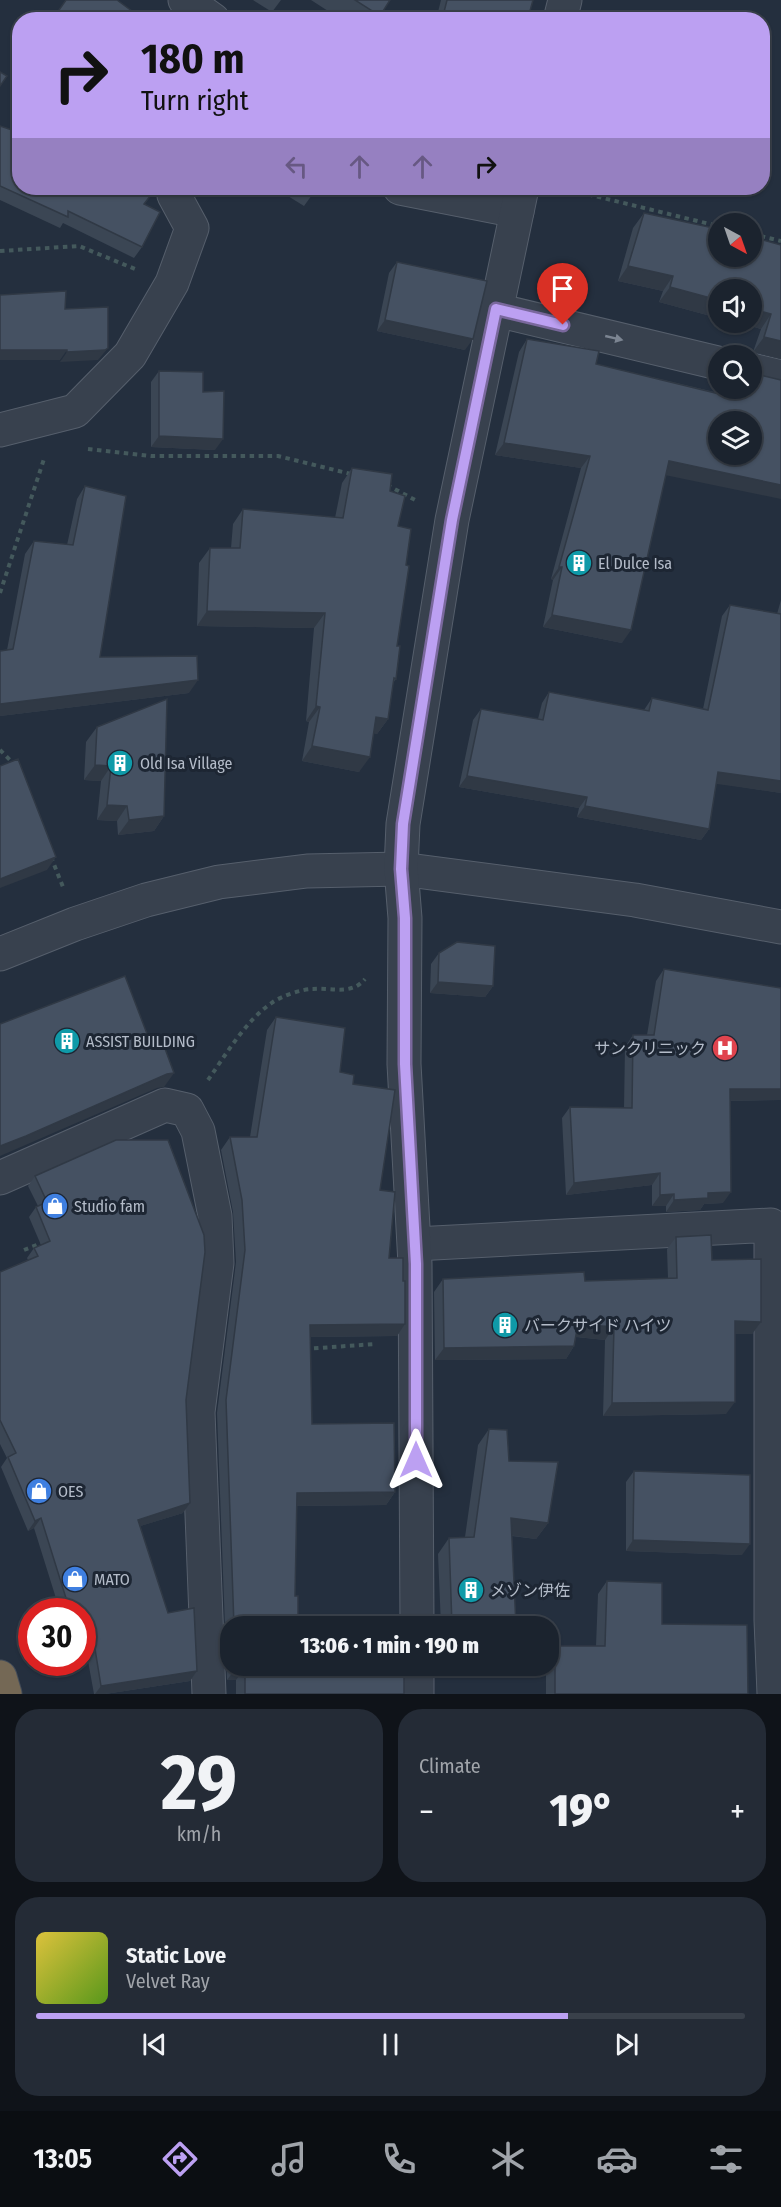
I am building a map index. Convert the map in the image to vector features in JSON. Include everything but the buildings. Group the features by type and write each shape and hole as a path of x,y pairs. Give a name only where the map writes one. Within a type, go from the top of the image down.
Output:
{"highway":[{"path":"0,1677 5,1694"}],"street":[{"path":"184,0 201,12"},
{"path":"0,430 75,411 130,355 172,283 192,228 174,195"},
{"path":"417,1616 415,1244 405,1064 405,918 401,869 403,824 452,520 518,195"},
{"path":"496,309 708,361"},
{"path":"762,372 781,377"},
{"path":"0,954 75,924 136,904 219,882 307,871 401,869 634,900 781,927"},
{"path":"0,1178 165,1105 188,1110 198,1131 215,1216 217,1263 198,1412 209,1694"},
{"path":"415,1244 771,1225 776,1620 774,1694"},
{"path":"417,1676 417,1694"}],"path":[{"path":"588,195 708,224"},
{"path":"762,236 781,241"},
{"path":"0,250 79,246 120,263"},
{"path":"82,449 151,456 278,456 357,475"},
{"path":"0,593 45,455"},
{"path":"379,481 452,520"},
{"path":"0,750 17,767"},
{"path":"50,853 66,896"},
{"path":"188,1110 249,1023 275,1000 312,988 341,991 360,985 366,978"},
{"path":"24,1250 45,1241"},
{"path":"298,1349 415,1341"}],"place":[{"name":"El Dulce Isa","path":"579,563"},
{"name":"Old Isa Village","path":"120,763"},
{"name":"ASSIST BUILDING","path":"67,1041"},
{"name":"サンクリニック","path":"725,1048"},
{"name":"Studio fam","path":"55,1206"},
{"name":"バークサイド ハイツ","path":"505,1325"},
{"name":"OES","path":"39,1491"},
{"name":"MATO","path":"75,1579"},
{"name":"メゾン伊佐","path":"471,1590"}],"route":[{"path":"416,1460 416,1264 405,1064 405,918 401,869 403,824 452,520 496,309 563,325"}]}
